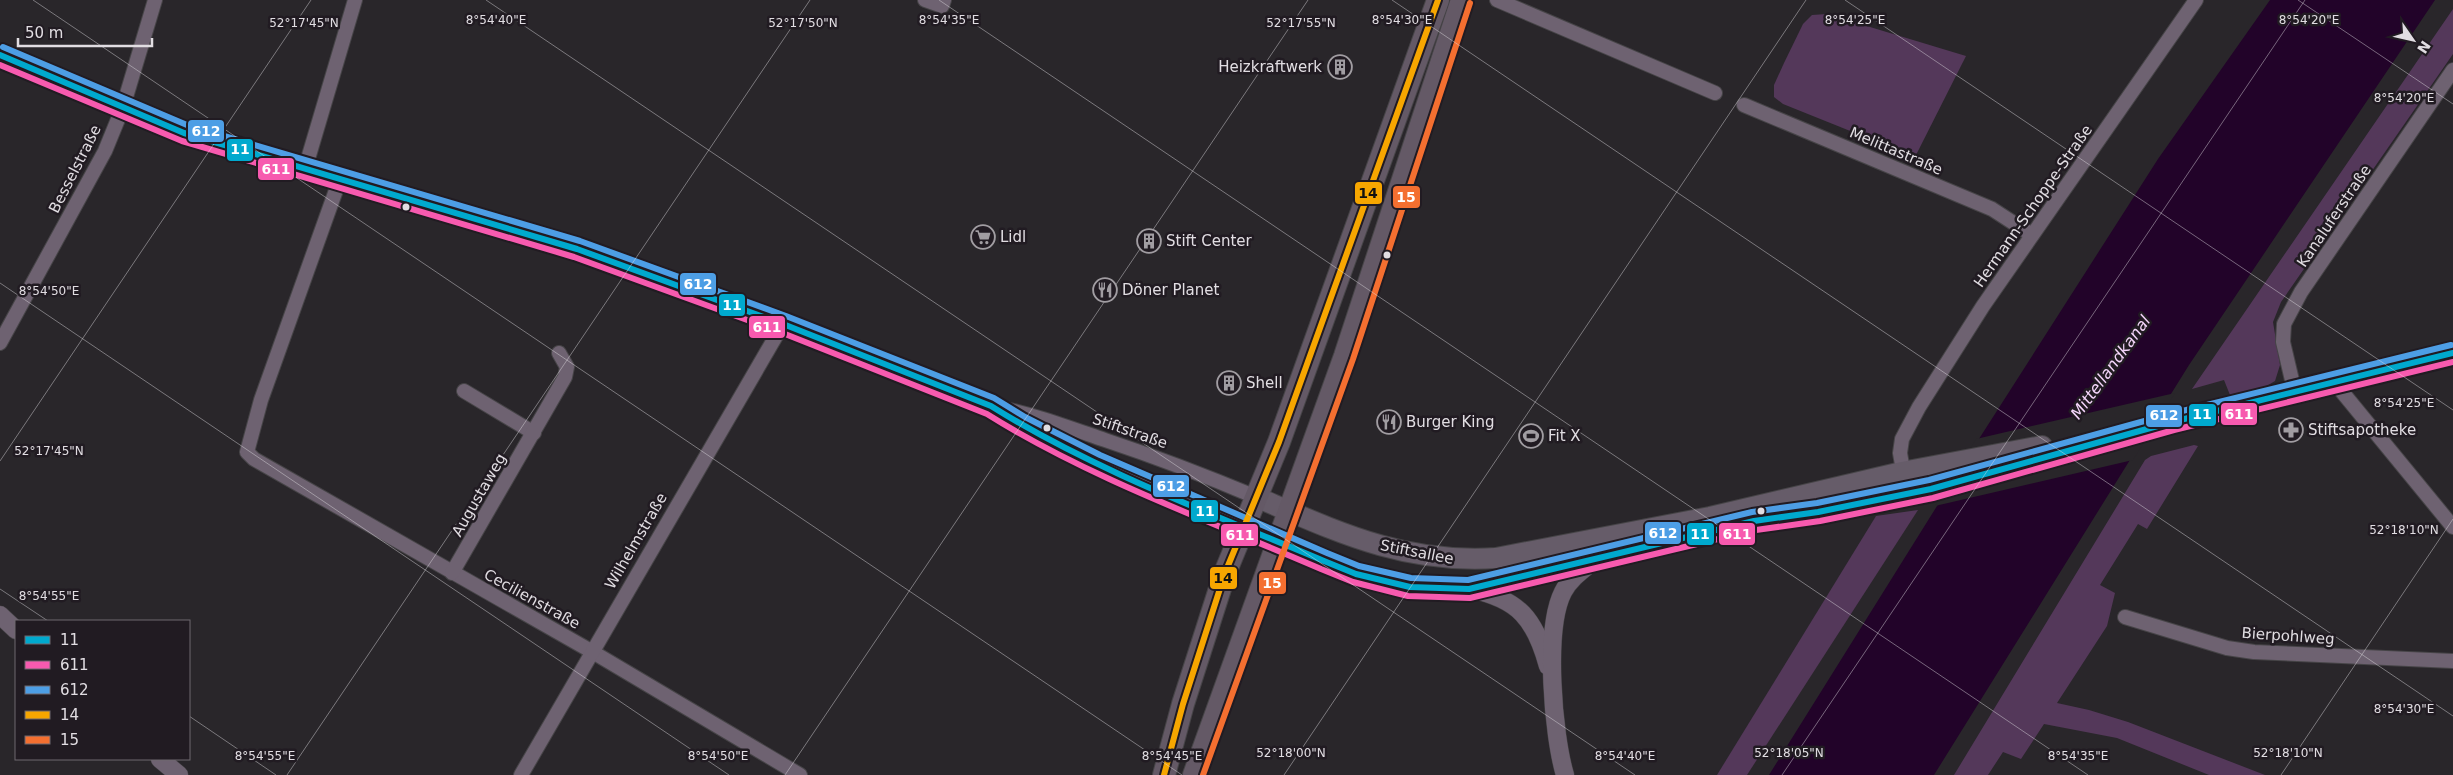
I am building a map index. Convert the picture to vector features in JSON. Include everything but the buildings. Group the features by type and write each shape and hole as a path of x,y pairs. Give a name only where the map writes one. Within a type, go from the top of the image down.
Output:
{"main road":[{"path":"1164,775 1194,671 1243,526 1279,442 1438,0"},
{"path":"1194,775 1290,512 1382,247 1462,0"},
{"name":"Stiftsallee","path":"1243,526 1356,574 1410,587 1470,589 1754,521 1818,512 1907,494 2172,422 2453,353"},
{"name":"Stiftsallee","path":"1256,497 1336,531 1383,547 1426,556 1461,560 1496,558 1710,517 1946,463 2172,422"}],"street":[{"name":"Besselstraße","path":"0,343 105,151 123,107 155,0"},
{"path":"304,169 355,0"},
{"path":"925,0 942,6 944,0"},
{"path":"1497,0 1715,92"},
{"name":"Hermann-Schoppe-Straße","path":"1907,494 1900,453 1902,439 1938,374 2032,235 2196,0"},
{"name":"Stiftstraße","path":"0,55 184,133 577,249 639,270 783,324 991,406 1026,413 1116,443 1213,478 1256,497"},
{"name":"Kanaluferstraße","path":"2295,393 2284,342 2284,324 2301,292 2453,70"},
{"name":"Melittastraße","path":"1744,105 1992,210 2032,235"},
{"name":"Cecilienstraße","path":"340,179 261,400 247,452 254,459 452,574 591,651 800,775"},
{"name":"Wilhelmstraße","path":"521,775 591,651 783,324"},
{"name":"Augustaweg","path":"452,574 565,377 567,367 560,352"},
{"path":"2334,382 2453,527"},
{"path":"464,391 534,433"},
{"name":"Stiftstraße","path":"991,406 1021,425 1088,459 1243,526"},
{"path":"1565,775 1558,740 1553,682 1555,620 1560,599 1572,579 1596,559"},
{"path":"1470,589 1501,598 1522,612 1539,639 1553,682"},
{"path":"0,615 15,629"},
{"name":"Bierpohlweg","path":"2125,617 2227,648 2254,652 2453,661"},
{"path":"161,760 179,775"}],"shaded area":[{"path":"2453,9 2453,54 2281,302 2273,322 2280,365 2275,381 2258,391 2230,395 2224,380 2192,389"},
{"path":"1827,14 1966,56 1915,157 1783,104 1774,97 1774,85 1803,24 1812,15"},
{"path":"2194,445 2198,446 2147,529 2138,524 2100,585 2115,593 2107,626 2057,703 2089,710 2128,722 2265,775 2209,775 2117,738 2044,724 2021,759 2003,752 1988,775 1954,775 2145,460 2151,456"},
{"path":"1918,510 1747,775 1717,775 1876,516"}],"water":[{"name":"Mittellandkanal","path":"2270,0 2435,0 2189,365 1934,775 1769,775 1977,442 2158,159"}],"pier":[{"path":"2175,393 2133,460 1935,506 1976,439"}],"transit line":[{"name":"14","path":"1164,775 1183,704 1225,573 1279,442 1438,0"},
{"name":"15","path":"1203,775 1353,359 1470,3"},
{"name":"612","path":"3,47 187,125 580,241 786,316 994,398 1025,417 1100,455 1327,553 1359,566 1411,578 1468,580 1752,512 1817,503 1929,480 2170,414 2451,345"},
{"name":"11","path":"0,55 184,133 577,249 783,324 991,406 1070,451 1154,490 1356,574 1410,587 1469,589 1754,521 1818,512 1931,489 2172,422 2453,353"},
{"name":"611","path":"0,65 182,141 574,257 780,332 987,414 1026,437 1108,479 1193,516 1353,582 1408,596 1470,598 1756,530 1820,521 1933,498 2174,430 2453,362"}],"place":[{"name":"Heizkraftwerk","path":"1340,67"},
{"name":"Lidl","path":"983,237"},
{"name":"Stift Center","path":"1149,241"},
{"name":"Döner Planet","path":"1105,290"},
{"name":"Shell","path":"1229,383"},
{"name":"Burger King","path":"1389,422"},
{"name":"Stiftsapotheke","path":"2291,430"},
{"name":"Fit X","path":"1531,436"}]}
